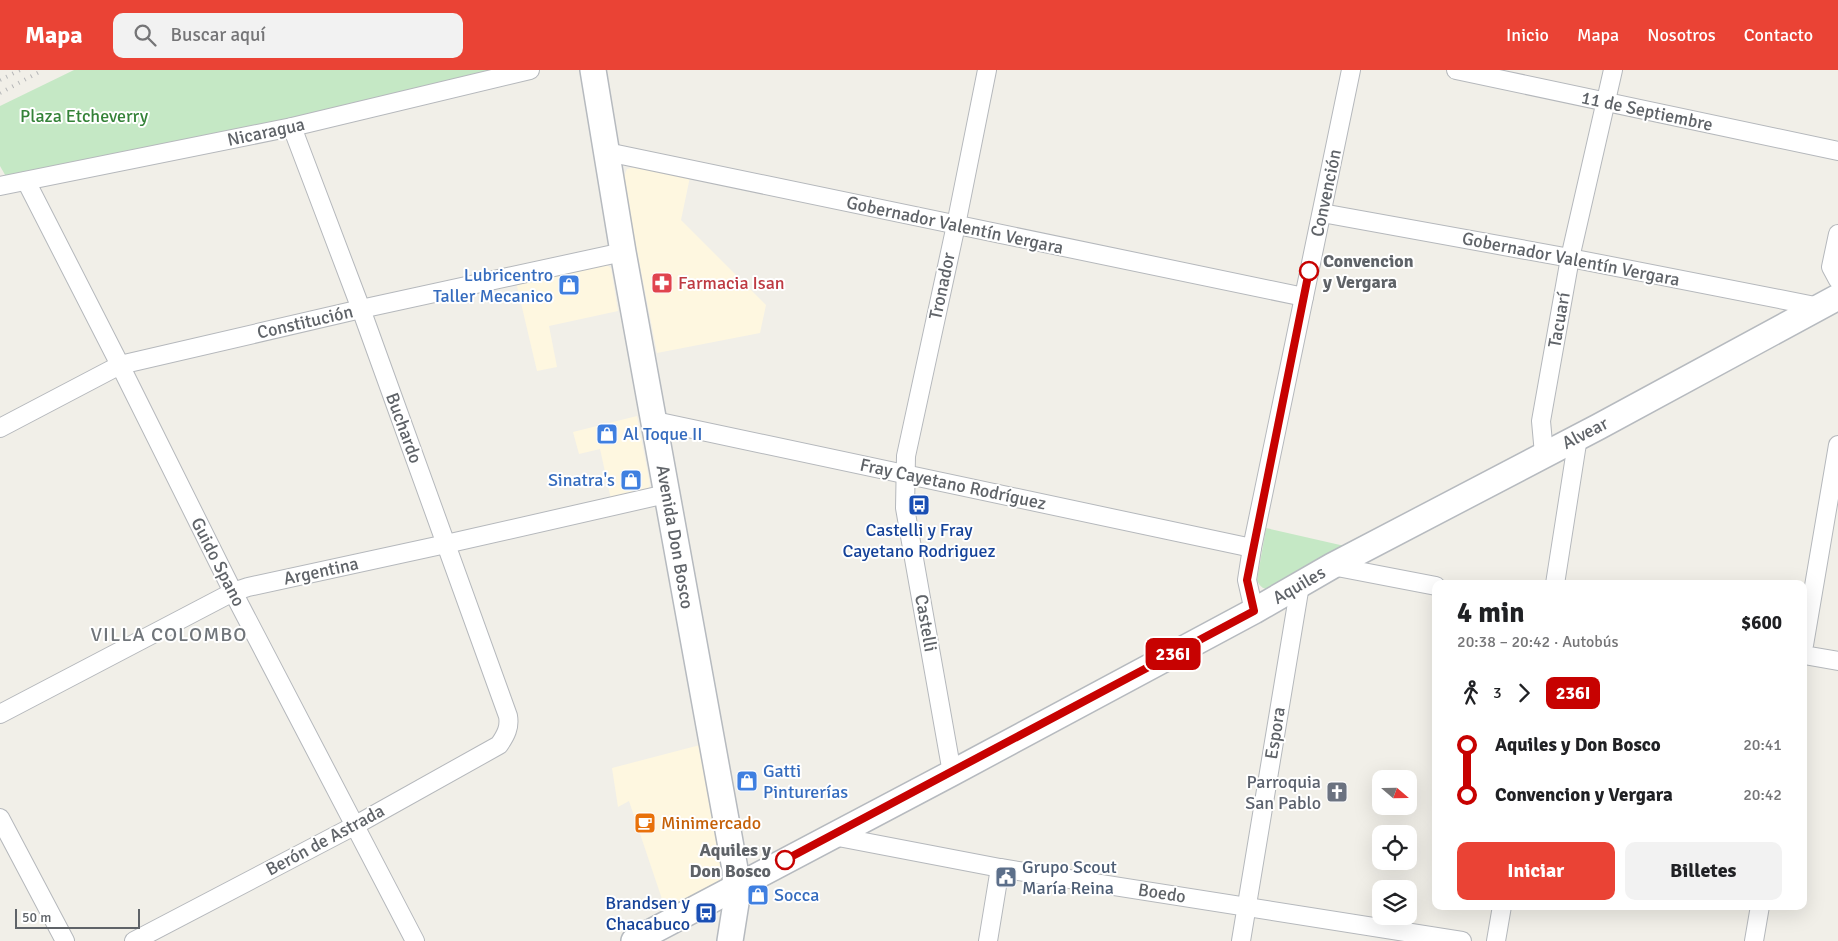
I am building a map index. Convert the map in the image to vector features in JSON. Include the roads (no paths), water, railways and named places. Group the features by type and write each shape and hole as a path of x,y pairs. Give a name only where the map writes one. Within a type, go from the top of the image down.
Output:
{"street":[{"name":"Nicaragua","path":"0,186 292,127 530,70"},
{"name":"Avenida Don Bosco","path":"593,70 623,252 655,421 666,494 735,869 737,886 730,941"},
{"name":"Tronador","path":"905,473 906,456 987,70"},
{"name":"Convención","path":"1254,611 1247,580 1252,548 1351,70"},
{"name":"11 de Septiembre","path":"1456,70 1838,151"},
{"name":"Tacuarí","path":"1544,454 1540,421 1570,258 1613,70"},
{"name":"Buchardo","path":"292,127 361,309 508,716 508,730"},
{"name":"Gobernador Valentín Vergara","path":"607,152 1304,297"},
{"name":"Guido Spano","path":"26,181 233,592 415,941"},
{"name":"Gobernador Valentín Vergara","path":"1322,213 1829,302"},
{"path":"1838,234 1831,267 1838,280"},
{"name":"Constitución","path":"0,428 120,365 361,309 623,252"},
{"name":"Alvear","path":"1332,566 1829,302"},
{"name":"Fray Cayetano Rodríguez","path":"655,421 1252,548"},
{"path":"1556,580 1578,437"},
{"path":"1807,627 1838,445"},
{"name":"Castelli","path":"905,473 905,508 952,773"},
{"name":"Argentina","path":"0,714 233,592 248,587 666,494"},
{"path":"1332,566 1432,585"},
{"name":"Aquiles","path":"634,941 1254,611 1332,566"},
{"name":"Espora","path":"1241,941 1300,585"},
{"path":"1807,656 1838,661"},
{"name":"Berón de Astrada","path":"134,941 354,826 499,745 508,730"},
{"path":"0,818 65,941"},
{"name":"Boedo","path":"833,836 1000,868 1462,941"},
{"path":"988,941 1000,868"},
{"path":"1496,941 1501,910"},
{"path":"1754,941 1759,910"}],"railway":[{"path":"0,80 20,70"},
{"path":"0,93 43,70"}],"place":[{"name":"Convencion y Vergara","path":"1309,271"},
{"name":"Farmacia Isan","path":"662,283"},
{"name":"Lubricentro Taller Mecanico","path":"569,285"},
{"name":"Al Toque II","path":"607,434"},
{"name":"Sinatra's","path":"631,480"},
{"name":"Castelli y Fray Cayetano Rodriguez","path":"919,505"},
{"name":"Gatti Pinturerías","path":"747,781"},
{"name":"Parroquia San Pablo","path":"1337,792"},
{"name":"Minimercado","path":"645,823"},
{"name":"Aquiles y Don Bosco","path":"785,860"},
{"name":"Grupo Scout María Reina","path":"1006,877"},
{"name":"Socca","path":"758,895"},
{"name":"Brandsen y Chacabuco","path":"706,913"}],"district":[{"name":"VILLA COLOMBO","path":"169,634"}],"park label":[{"name":"Plaza Etcheverry","path":"84,116"}]}
